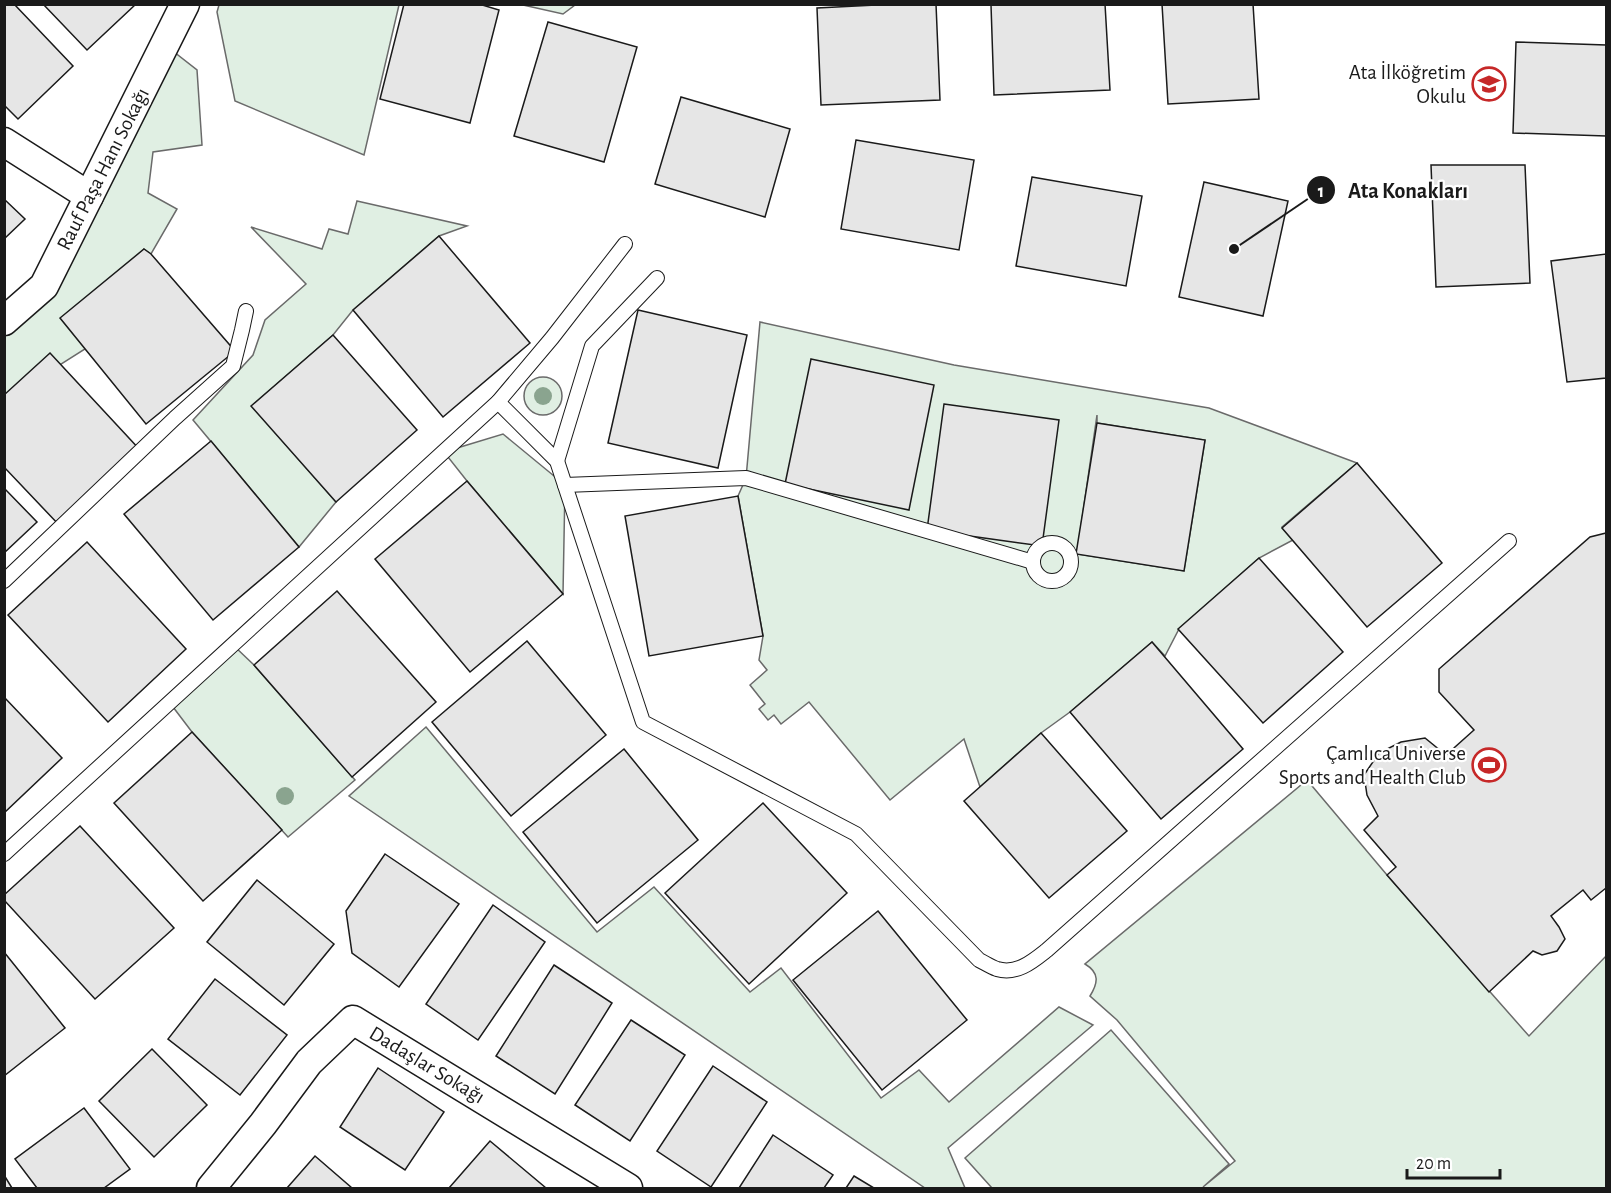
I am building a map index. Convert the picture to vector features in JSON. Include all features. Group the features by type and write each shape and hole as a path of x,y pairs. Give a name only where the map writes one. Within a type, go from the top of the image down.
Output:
{"street":[{"name":"Rauf Paşa Hanı Sokağı","path":"4,321 44,286 185,4"},
{"path":"4,142 89,196"},
{"name":"Dadaşlar Sokağı","path":"211,1188 309,1062 353,1020 616,1186"}],"lane":[{"path":"4,854 498,402 552,338 625,244"},
{"path":"557,461 592,346 657,278"},
{"path":"4,581 232,366 246,311"},
{"path":"498,402 557,461 644,722 856,834 979,960 997,969 1010,971 1030,964 1047,950 1509,541"},
{"path":"565,485 746,478 1033,562"}],"green space":[{"path":"219,5 399,5 364,155 235,101 217,12"},
{"path":"523,5 575,5 563,14"},
{"path":"160,41 197,70 202,145 153,152 148,193 177,209 151,254 144,249 85,349 61,364 5,410 4,305 31,282"},
{"path":"357,201 467,226 439,236 353,310 333,335 252,406 336,502 299,547 193,420 253,355 265,320 306,284 251,227 322,249 329,229 348,234"},
{"path":"760,322 954,365 1209,408 1357,463 1282,527 1293,540 1259,558 1179,629 1165,656 1152,642 1070,712 1041,733 980,787 964,739 890,800 809,702 781,724 774,715 768,720 759,709 765,704 750,685 767,670 759,660 763,636 738,496 746,478","holes":["1097,415 1097,423 1205,440 1184,571 1077,554"]},
{"path":"543,377 557,382 562,396 557,410 543,415 529,410 524,396 529,382"},
{"path":"503,434 565,485 563,594 444,452"},
{"path":"233,645 254,665 355,780 288,837 192,732 170,703"},
{"path":"426,727 597,932 654,887 750,992 781,968 881,1098 919,1070 949,1102 1059,1007 1093,1025 948,1148 965,1188 925,1188 349,796"},
{"path":"1307,780 1387,875 1529,1036 1606,956 1606,1188 992,1188 965,1158 1111,1030 1229,1164 1203,1187 1235,1161 1117,1020 1090,996 1095,987 1096,978 1090,967 1085,964"}],"building":[{"path":"7,4 14,4 73,66 18,119 4,105 4,7"},
{"path":"43,4 136,4 87,50"},
{"path":"404,4 479,4 499,10 470,123 380,99"},
{"path":"936,4 940,100 821,105 817,8"},
{"path":"1105,4 1110,90 994,95 991,5"},
{"path":"1162,4 1253,4 1259,99 1168,104"},
{"path":"548,22 637,47 604,162 514,136"},
{"name":"Ata İlköğretim Okulu","path":"1516,42 1606,45 1606,136 1513,133"},
{"path":"681,97 790,129 765,217 655,184"},
{"path":"856,140 974,160 959,250 841,229"},
{"path":"1431,165 1525,165 1530,283 1436,287"},
{"path":"1032,177 1142,196 1126,286 1016,266"},
{"path":"1204,182 1288,201 1263,316 1179,297"},
{"path":"4,199 25,219 4,239"},
{"path":"439,236 530,343 443,417 353,310"},
{"path":"144,249 151,254 235,351 146,424 60,318"},
{"path":"1606,254 1606,378 1567,382 1551,261"},
{"path":"638,310 747,335 718,468 608,443"},
{"path":"333,335 417,430 336,502 251,406"},
{"path":"50,353 141,451 60,526 4,467 4,395"},
{"path":"811,359 934,385 909,510 785,484"},
{"path":"944,404 1059,420 1042,546 927,530"},
{"path":"1097,423 1205,440 1184,571 1076,554"},
{"path":"211,441 299,547 213,620 124,514"},
{"path":"1357,463 1442,563 1367,627 1282,528"},
{"path":"467,481 563,594 470,672 375,559"},
{"path":"4,488 37,522 4,553"},
{"path":"738,496 763,636 649,656 625,516"},
{"name":"Çamlıca Universe Sports and Health Club","path":"1606,533 1606,888 1591,900 1583,890 1551,916 1565,939 1557,951 1542,955 1533,951 1489,992 1387,875 1396,867 1364,830 1378,816 1367,795 1364,775 1379,753 1401,742 1425,738 1446,755 1474,730 1439,692 1439,669 1590,537"},
{"path":"87,542 186,649 108,722 8,615"},
{"path":"1259,558 1343,652 1263,723 1178,629"},
{"path":"337,591 436,702 352,777 254,665"},
{"path":"527,641 606,735 511,816 432,722"},
{"path":"1152,642 1243,749 1161,819 1070,712"},
{"path":"4,697 62,758 4,813"},
{"path":"192,732 282,830 203,901 114,803"},
{"path":"1041,733 1127,831 1049,898 964,801"},
{"path":"624,749 698,840 597,923 523,832"},
{"path":"763,803 847,893 749,984 665,893"},
{"path":"80,826 174,928 95,999 4,900 4,895"},
{"path":"385,854 459,904 399,987 352,953 346,911"},
{"path":"257,880 334,944 284,1005 207,942"},
{"path":"493,905 545,942 478,1040 426,1004"},
{"path":"878,911 967,1020 882,1090 793,980"},
{"path":"4,952 65,1028 4,1076"},
{"path":"554,965 612,1003 555,1094 496,1056"},
{"path":"215,979 287,1035 240,1095 168,1039"},
{"path":"631,1020 685,1055 630,1141 575,1105"},
{"path":"152,1049 207,1105 154,1157 99,1101"},
{"path":"713,1066 767,1102 711,1187 657,1151"},
{"path":"378,1068 444,1112 405,1170 340,1127"},
{"path":"84,1108 130,1169 104,1188 37,1188 15,1159"},
{"path":"773,1135 833,1175 824,1188 739,1188"},
{"path":"490,1141 546,1188 449,1188"},
{"path":"315,1156 352,1188 287,1188"},
{"path":"4,1175 12,1188 4,1188"},
{"path":"854,1176 874,1188 846,1188"}],"place":[{"name":"Ata İlköğretim Okulu","path":"1489,84"},
{"name":"Ata Konakları","path":"1234,249"},
{"name":"Çamlıca Universe Sports and Health Club","path":"1489,765"}]}
